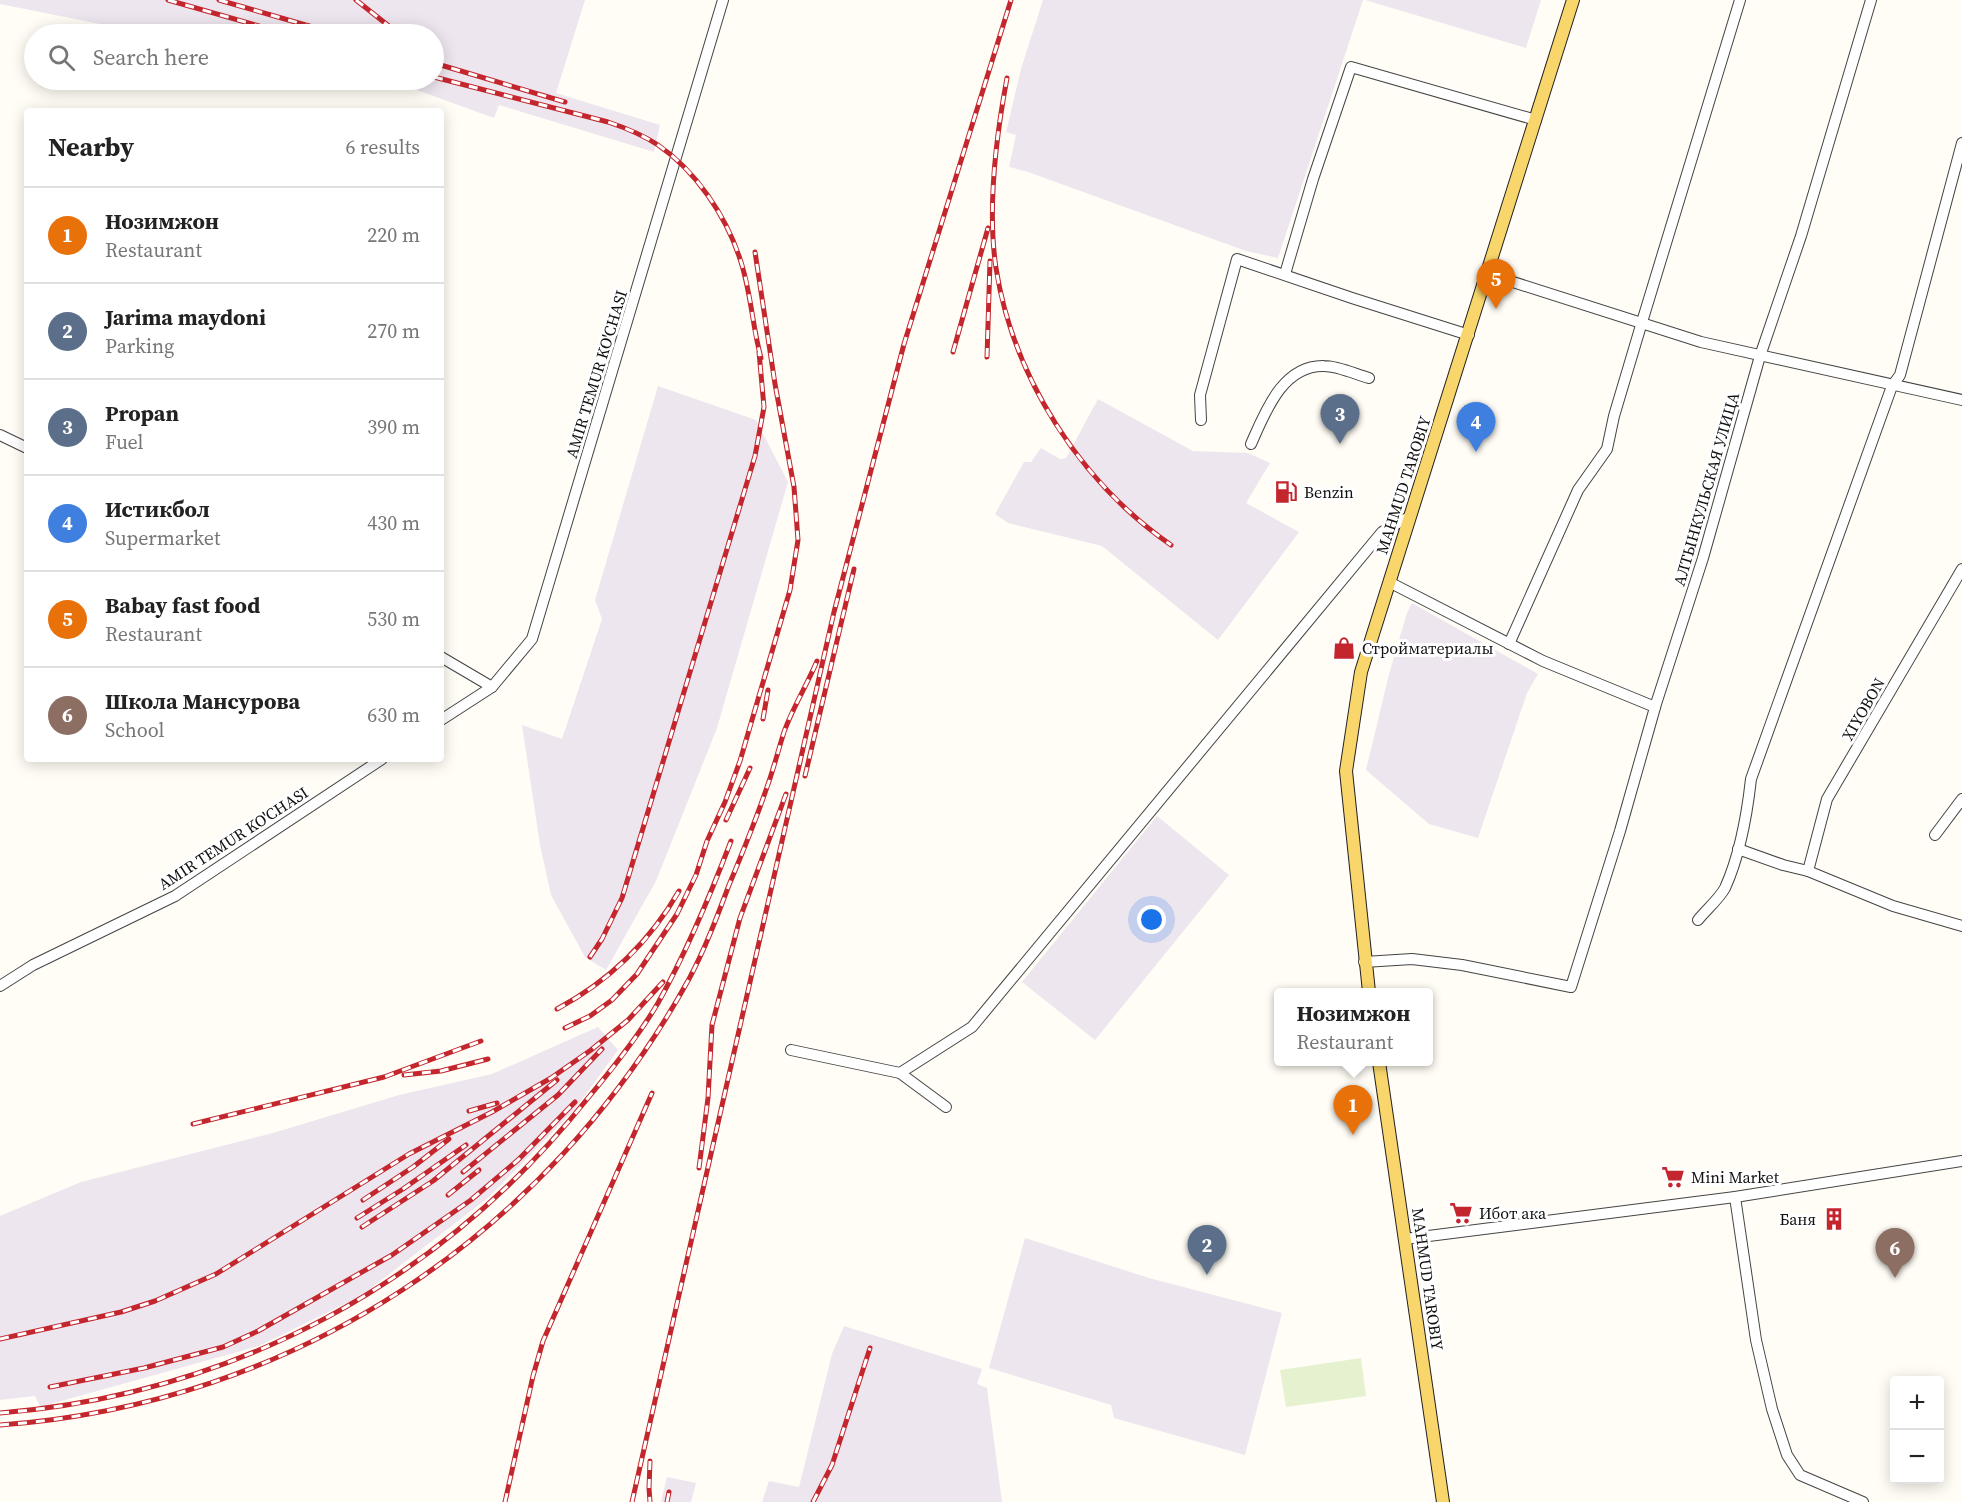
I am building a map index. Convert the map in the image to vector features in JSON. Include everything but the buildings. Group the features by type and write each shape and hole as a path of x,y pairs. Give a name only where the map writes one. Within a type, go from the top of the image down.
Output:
{"main road":[{"name":"MAHMUD TAROBIY","path":"1368,988 1346,771 1361,672 1574,0"},
{"name":"MAHMUD TAROBIY","path":"1380,1066 1443,1502"}],"street":[{"name":"AMIR TEMUR KO'CHASI","path":"444,718 492,687 532,639 723,0"},
{"path":"1509,644 1578,490 1607,449 1642,322 1740,0"},
{"name":"АЛТЫНКУЛЬСКАЯ УЛИЦА","path":"1364,962 1412,959 1462,965 1571,987 1620,831 1655,707 1703,558 1760,356 1801,236 1871,0"},
{"path":"1285,274 1313,179 1351,67 1536,120"},
{"path":"1698,920 1724,890 1738,849 1751,779 1892,386 1900,375 1962,143"},
{"path":"1201,420 1200,396 1237,259 1469,335"},
{"path":"1488,274 1701,342 1962,400"},
{"path":"1251,444 1280,386 1301,372 1325,366 1369,378"},
{"path":"0,435 24,447"},
{"path":"900,1073 972,1027 1382,532 1409,517"},
{"name":"XIYOBON","path":"1808,871 1827,800 1962,569"},
{"path":"1389,582 1543,661 1655,707"},
{"path":"444,659 492,687"},
{"name":"AMIR TEMUR KO'CHASI","path":"0,986 33,965 175,896 377,762"},
{"path":"1935,835 1962,799"},
{"path":"1738,849 1808,871 1893,906 1962,926"},
{"path":"791,1050 900,1073 946,1107"},
{"path":"1405,1239 1735,1197 1962,1161"},
{"path":"1735,1197 1756,1340 1772,1409 1787,1455 1800,1475 1863,1502"}],"shaded area":[{"path":"0,0 585,0 556,93 660,125 654,152 499,105 494,118 417,90 444,90 444,24 100,24 0,4"},
{"path":"1043,0 1363,0 1278,258 1246,251 1009,167 1016,135 1006,132 1021,69"},
{"path":"1365,0 1541,0 1526,48"},
{"path":"658,386 756,420 788,482 717,728 656,881 606,970 585,957 551,895 540,845 522,725 562,739 602,619 595,600"},
{"path":"1098,399 1193,451 1248,453 1270,463 1246,503 1299,532 1218,640 1102,546 1008,523 995,514 1024,462 1031,462 1041,448 1060,459 1066,458"},
{"path":"1412,603 1538,674 1527,693 1478,838 1429,824 1366,770 1389,674"},
{"path":"1157,816 1229,875 1095,1040 1022,982"},
{"path":"598,1027 618,1050 575,1109 489,1197 361,1296 259,1346 40,1407 35,1396 0,1400 0,1216 81,1182 273,1133 399,1095 492,1074"},
{"path":"1025,1238 1149,1278 1282,1313 1245,1455 1114,1418 1111,1405 989,1368"},
{"path":"844,1326 982,1369 977,1384 987,1388 1002,1502 762,1502 769,1481 799,1487 832,1354"},
{"path":"667,1477 696,1483 691,1502 661,1502"}],"green space":[{"path":"1361,1358 1366,1396 1286,1407 1280,1370"}],"railway":[{"path":"168,0 252,24"},
{"path":"219,0 302,24"},
{"path":"356,0 386,24"},
{"path":"632,1502 834,612 904,344 1011,0"},
{"path":"444,66 565,102"},
{"path":"1007,78 996,148 992,221 996,268 1005,309 1018,348 1035,387 1056,424 1080,458 1138,519 1171,545"},
{"path":"444,80 608,122 646,138 672,156 697,181 727,227 747,283 761,358"},
{"path":"953,352 988,228"},
{"path":"565,1028 590,1016 612,1000 637,974 677,914 696,875 707,841 740,761 790,590 798,540 794,487 775,384 755,252"},
{"path":"987,357 990,261"},
{"path":"590,957 602,939 622,898 755,456 764,407 759,352"},
{"path":"805,776 854,569"},
{"path":"0,1425 108,1410 212,1383 310,1342 402,1290 486,1228 563,1154 631,1071 689,979 753,826 784,732 817,661"},
{"path":"763,719 768,690"},
{"path":"726,820 750,768"},
{"path":"699,1168 708,1098 712,1025 740,918 786,794"},
{"path":"0,1413 87,1402 170,1382 251,1353 327,1317 399,1274 467,1222 530,1164 597,1087 642,1028 669,983 706,903 731,841"},
{"path":"557,1009 594,986 626,959 655,927 679,891"},
{"path":"0,1339 121,1312 155,1301 216,1274 409,1154 492,1112 551,1078 628,1020 663,982"},
{"path":"193,1124 384,1077 481,1041"},
{"path":"463,1172 558,1095 602,1049"},
{"path":"404,1075 441,1071 488,1059"},
{"path":"362,1227 433,1181 557,1080"},
{"path":"505,1502 543,1341 652,1093"},
{"path":"50,1387 144,1368 223,1347 258,1331 392,1255 471,1200 518,1160 575,1102"},
{"path":"469,1111 497,1103"},
{"path":"363,1200 413,1167 449,1139"},
{"path":"357,1218 466,1145"},
{"path":"448,1195 479,1170"},
{"path":"813,1502 832,1465 870,1348"},
{"path":"650,1461 650,1502"},
{"path":"667,1502 669,1492"}],"place":[{"name":"Babay fast food","path":"1496,309"},
{"name":"Propan","path":"1340,444"},
{"name":"Истикбол","path":"1476,452"},
{"name":"Benzin","path":"1286,492"},
{"name":"Стройматериалы","path":"1344,648"},
{"name":"Нозимжон","path":"1353,1135"},
{"name":"Mini Market","path":"1673,1177"},
{"name":"Ибот ака","path":"1461,1213"},
{"name":"Баня","path":"1834,1219"},
{"name":"Jarima maydoni","path":"1207,1275"},
{"name":"Школа Мансурова","path":"1895,1278"}]}
